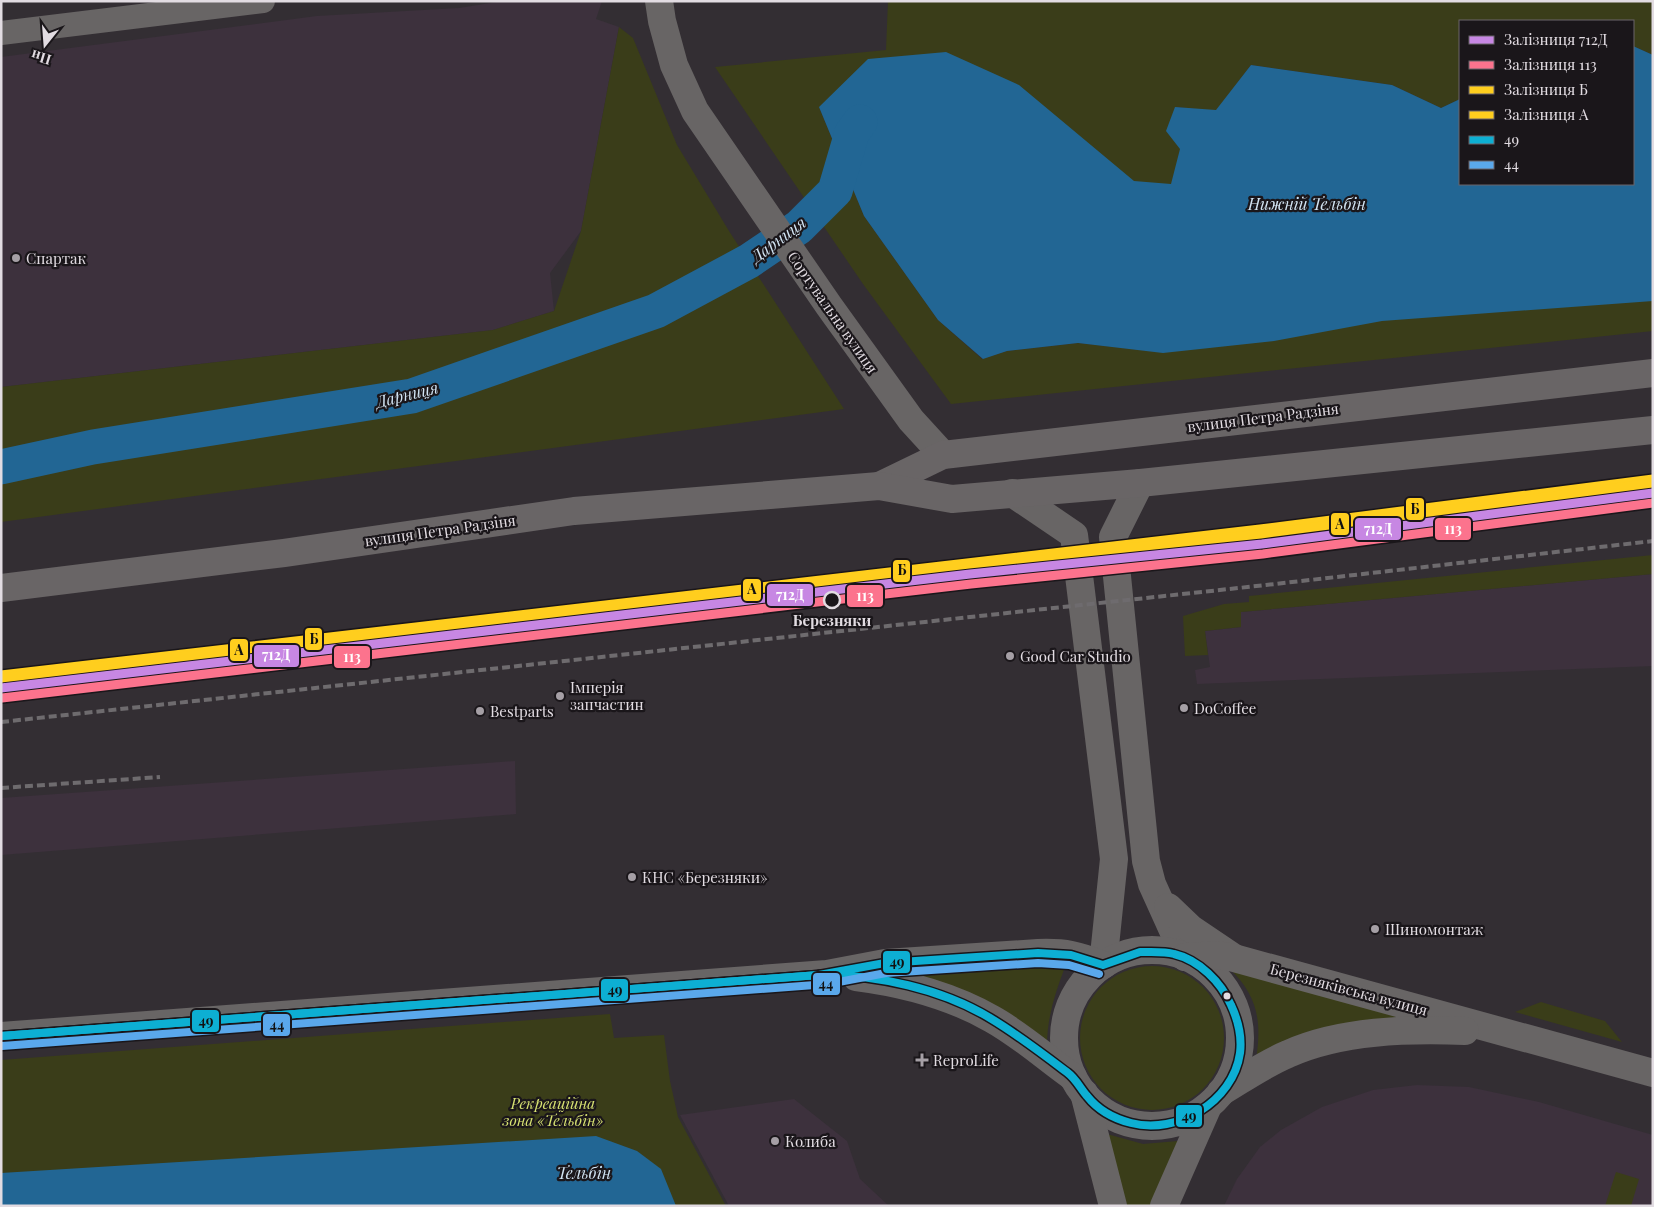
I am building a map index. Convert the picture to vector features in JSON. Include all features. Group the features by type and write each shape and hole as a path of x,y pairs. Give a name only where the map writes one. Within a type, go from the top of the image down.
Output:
{"main road":[{"name":"вулиця Петра Радзіня","path":"879,486 943,455 1652,374"},
{"name":"вулиця Петра Радзіня","path":"1,588 284,552 574,511 879,486 952,499 1140,483 1653,430"}],"street":[{"path":"1,33 263,1"},
{"name":"Сортувальна вулиця","path":"659,1 662,21 674,65 696,111 744,185 829,306 911,420 943,455"},
{"path":"1140,483 1113,537 1147,868 1185,957"},
{"path":"1012,493 1074,535 1113,852 1113,883 1103,965"},
{"path":"1062,952 1080,942 1091,932 1105,907 1113,883"},
{"path":"1156,891 1182,922 1234,958"},
{"path":"1113,1206 1078,1085 1066,1058 1064,1039 1068,1010 1082,984 1103,965 1126,954 1160,951 1185,957 1200,965 1219,982 1233,1003 1238,1019 1240,1045 1237,1062 1214,1099 1164,1206"},
{"path":"1,1036 827,974 885,963 1062,952 1076,954 1103,965"},
{"name":"Березняківська вулиця","path":"1185,957 1218,954 1511,1033 1653,1074"},
{"path":"827,974 897,983 973,1009 1011,1031 1078,1085 1106,1113 1124,1121 1143,1126 1172,1124 1191,1117 1214,1099"},
{"name":"Березняківська вулиця","path":"1214,1099 1288,1054 1338,1040 1415,1031 1511,1033"}],"shaded area":[{"path":"503,1 602,1 596,19 619,27 581,231 550,273 554,311 493,330 1,387 1,57 317,16 459,8"},
{"path":"1653,574 1653,666 1197,684 1195,670 1210,667 1205,631 1241,627 1241,612"},
{"path":"515,761 516,814 1,855 1,798"},
{"path":"1417,1085 1469,1087 1539,1102 1653,1135 1653,1206 1224,1206 1237,1179 1260,1147 1281,1130 1322,1107 1373,1090"},
{"path":"794,1099 847,1141 860,1179 889,1206 729,1206 680,1115"}],"green space":[{"path":"888,1 1653,1 1653,55 1634,46 1634,20 1459,20 1459,99 1441,108 1392,85 1251,65 1216,111 1176,107 1653,265 1653,331 951,404 863,284 715,67 886,50","holes":["819,107 1160,352 1078,343 1007,351 982,359 938,320 864,216"]},
{"path":"619,27 633,38 677,145 729,231 844,409 1,522 1,387 493,330 554,311 581,231"},
{"path":"1653,555 1653,574 1241,612 1241,627 1205,631 1208,655 1185,656 1183,616 1224,604 1249,602 1249,596"},
{"path":"1054,961 1065,967 1052,1006 1047,1046 894,974"},
{"path":"1152,966 1166,967 1180,972 1192,978 1203,987 1212,998 1218,1010 1223,1024 1223,1052 1218,1066 1212,1078 1203,1089 1192,1098 1180,1104 1166,1109 1152,1110 1138,1109 1124,1104 1112,1098 1101,1089 1092,1078 1086,1066 1081,1052 1080,1038 1081,1024 1086,1010 1092,998 1101,987 1112,978 1124,972 1138,967"},
{"path":"1229,968 1411,1017 1256,1060 1258,1021 1256,1010 1252,999 1239,978"},
{"path":"1541,1002 1605,1021 1622,1042 1515,1012"},
{"name":"Рекреаційна зона «Тельбін»","path":"610,1014 614,1038 664,1035 670,1081 678,1117 726,1206 1,1206 1,1060"},
{"path":"1107,1134 1143,1144 1178,1141 1150,1206 1127,1206"},
{"path":"1616,1172 1639,1179 1631,1206 1605,1206"}],"water":[{"name":"Нижній Тельбін","path":"1634,46 1653,55 1653,301 1382,321 1274,341 1163,353 1078,343 1007,351 983,359 938,320 864,216 819,107 868,59 946,52 1019,85 1134,181 1171,184 1180,149 1166,131 1175,107 1216,110 1251,65 1392,85 1441,108 1459,99 1459,185 1634,185"},
{"name":"Тельбін","path":"596,1136 637,1151 661,1169 676,1206 1,1206 1,1173"}],"waterway":[{"name":"Дарниця","path":"1,467 93,447 412,396 656,311 749,261 799,227 835,191 852,133 860,122"}],"railway":[{"path":"1,722 1266,585 1653,541"},
{"path":"1,788 160,777"}],"rail line":[{"name":"Б","path":"1,675 1260,529 1653,479"},
{"name":"A","path":"1,678 969,564 1261,534 1652,483"},
{"name":"712Д","path":"1,688 970,574 1262,544 1653,493"},
{"name":"113","path":"2,698 971,584 1263,554 1653,503"}],"transit line":[{"name":"49","path":"1140,952 1170,953 1183,957 1208,973 1227,996 1236,1017 1240,1035 1240,1053 1235,1071 1215,1100 1200,1111 1184,1119 1166,1124 1131,1123 1107,1113 1091,1101 1071,1075 1039,1051 990,1018 951,999 908,985 863,977 819,975 885,963 1038,953 1071,955 1103,965 1140,952"},
{"name":"44","path":"2,1046 828,984 886,973 1038,963 1069,965 1099,974"},
{"name":"49","path":"1,1036 819,975"},
{"name":"49","path":"1,1036 819,975"}],"place":[{"name":"Спартак","path":"16,258"},
{"name":"Березняки","path":"832,600"},
{"name":"Good Car Studio","path":"1010,656"},
{"name":"Імперія запчастин","path":"560,696"},
{"name":"DoCoffee","path":"1184,708"},
{"name":"Bestparts","path":"480,711"},
{"name":"КНС «Березняки»","path":"632,877"},
{"name":"Шиномонтаж","path":"1375,929"},
{"name":"ReproLife","path":"922,1060"},
{"name":"Колиба","path":"775,1141"}]}
